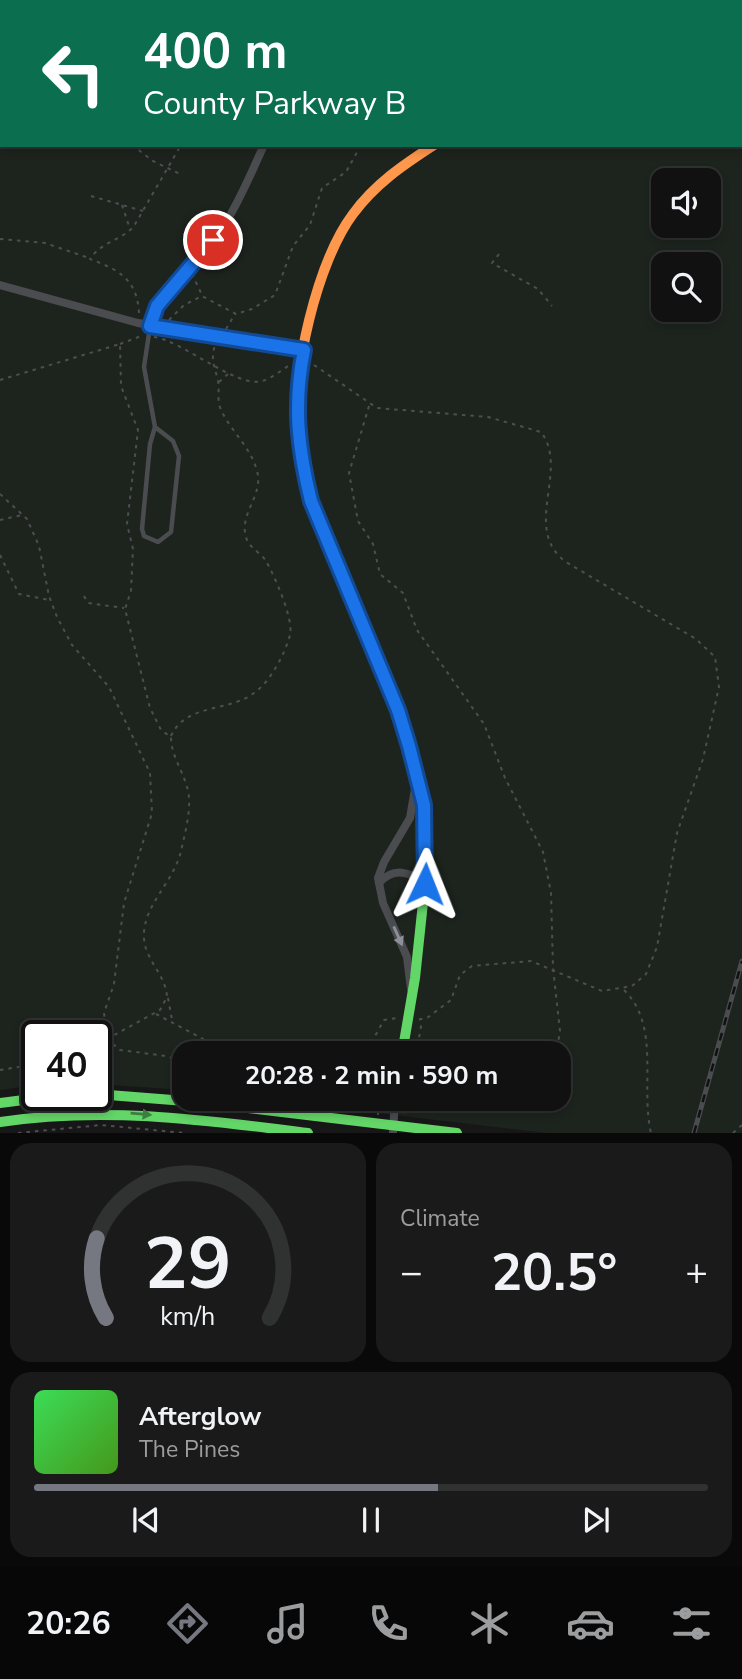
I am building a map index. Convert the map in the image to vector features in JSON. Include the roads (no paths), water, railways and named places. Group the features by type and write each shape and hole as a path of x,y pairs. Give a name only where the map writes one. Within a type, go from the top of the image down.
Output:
{"street":[{"path":"150,326 157,306 189,269 235,207 263,147"},
{"path":"404,1041 425,884 425,818 398,710 311,501 297,433 304,350 318,281 339,234 354,212 387,176 431,147"},
{"path":"0,285 150,326 304,350"},
{"path":"411,994 407,957 378,883 384,862 410,818 416,783"},
{"path":"378,883 391,873 400,872 408,873 425,884"},
{"path":"112,1096 393,1129 457,1133"},
{"path":"0,1103 21,1100"},
{"path":"393,1129 394,1111"},
{"path":"0,1122 67,1112 122,1112 308,1133"}],"lane":[{"path":"150,326 144,367 155,427 150,443 142,529 144,536 158,542 171,532 179,456 173,441 155,427"}],"railway":[{"path":"694,1133 742,961"}]}
